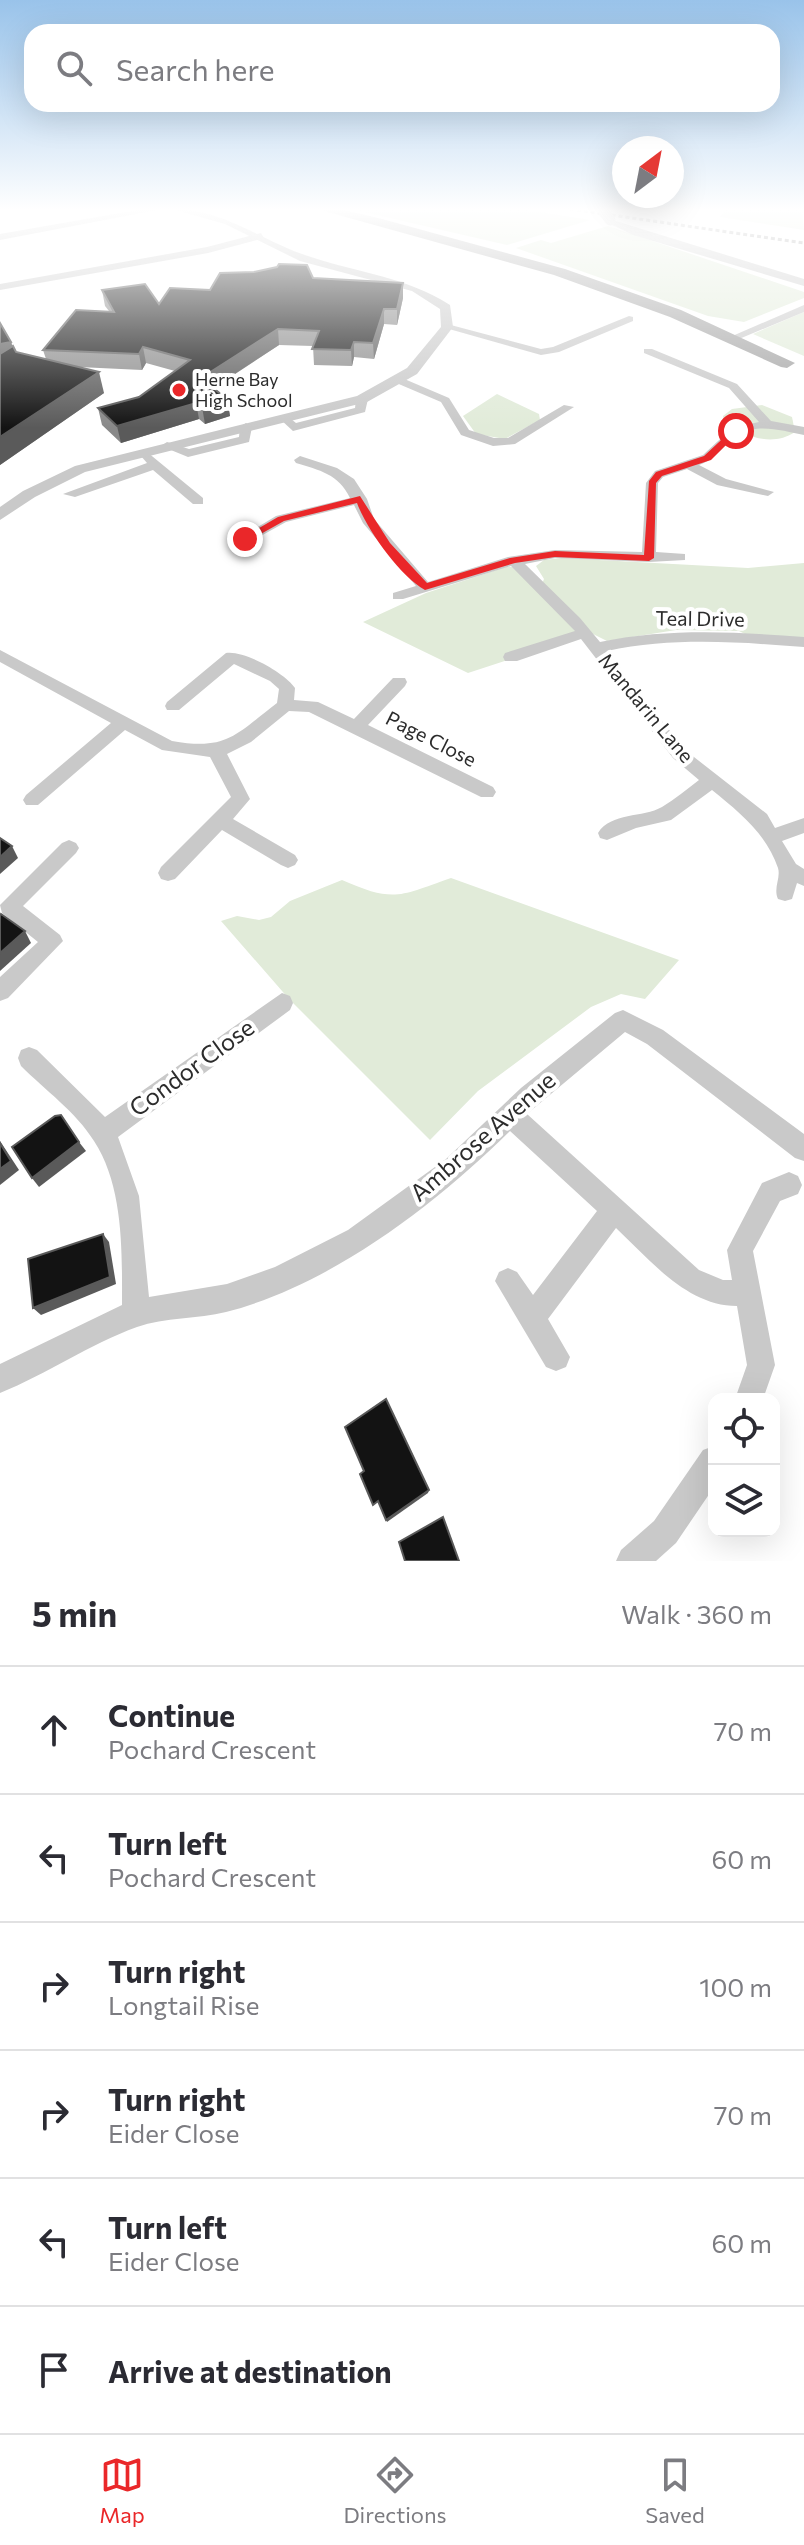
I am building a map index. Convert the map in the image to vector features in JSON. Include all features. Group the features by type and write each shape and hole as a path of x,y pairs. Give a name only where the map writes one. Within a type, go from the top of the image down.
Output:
{"main road":[{"path":"579,282 735,337 787,363"},
{"path":"684,318 804,370"}],"street":[{"path":"0,287 29,282"},
{"path":"0,515 58,477 143,451 362,399 398,380 422,361 447,327 447,311 435,298 389,282"},
{"path":"735,337 804,308"},
{"path":"447,327 541,352 555,350 629,319"},
{"path":"660,355 733,386 767,424"},
{"path":"398,380 439,396 455,410 465,432 493,442 511,441 524,435 568,407"},
{"path":"649,558 652,483 659,474 691,466 707,458 736,431 767,424 804,431"},
{"path":"143,451 154,465 198,501"},
{"path":"300,460 339,467 360,499 368,520 425,587"},
{"path":"70,494 154,465"},
{"path":"691,466 722,482 768,492"},
{"path":"245,539 281,519 360,499"},
{"path":"398,596 513,560 589,553 680,557"},
{"name":"Mandarin Lane","path":"513,560 590,640 679,754 760,819 797,874 785,893"},
{"name":"Teal Drive","path":"590,640 715,635 804,642"},
{"name":"Mandarin Lane","path":"511,657 590,640"},
{"path":"0,656 168,746 196,753 217,751 243,743 285,705 287,688 276,677 232,657 173,706"},
{"path":"356,727 399,682"},
{"name":"Page Close","path":"285,705 312,706 487,792"},
{"path":"32,800 123,722"},
{"path":"168,873 241,799 238,785 218,759 217,751"},
{"name":"Mandarin Lane","path":"607,833 632,821 664,815 711,781"},
{"path":"220,820 288,860"},
{"path":"773,837 804,825"},
{"path":"0,991 53,941 9,907 69,848"},
{"name":"Condor Close","path":"103,1133 282,1003"},
{"name":"Ambrose Avenue","path":"0,1379 136,1313 227,1298 281,1278 357,1239 455,1168 510,1114 623,1020 655,1037 804,1149"},
{"path":"29,1058 103,1133 120,1170 128,1213 136,1313"},
{"path":"510,1114 690,1279 723,1293 748,1293"},
{"path":"751,1393 761,1365 740,1250 771,1192 789,1185"},
{"path":"532,1318 614,1210"},
{"path":"508,1281 556,1357"},
{"path":"644,1557 711,1465"}],"green space":[{"path":"612,282 774,282 804,292 804,298 744,322 708,316"},
{"path":"804,312 804,356 753,334"},
{"path":"497,394 539,414 540,420 505,439 476,434 463,416"},
{"path":"762,405 792,417 795,432 777,439 758,438 740,432 724,421 723,416 732,409"},
{"path":"561,558 748,568 804,563 804,638 747,635 739,631 676,630 607,641 591,633 468,673 363,622 426,593 506,567 515,567 542,584 544,579 536,566 544,560"},
{"path":"451,878 679,960 645,999 621,994 591,1007 478,1091 430,1140 289,999 221,921 237,916 259,920 271,917 290,901 342,880 374,892 397,894"}],"building":[{"path":"215,282 403,283 397,309 384,309 373,343 354,342 351,350 312,349 319,331 278,329 201,378 227,399 202,407 196,403 117,426 98,408 139,397 190,360 143,347 139,354 43,350 76,310 114,312 102,290 145,284 159,304 170,288 210,290"},
{"path":"0,323 11,342 0,344"},
{"path":"13,346 16,352 99,372 0,437 0,354"},
{"path":"0,838 12,846 0,857"},
{"path":"0,916 25,931 0,953"},
{"path":"61,1115 79,1142 32,1178 12,1147 55,1116"},
{"path":"0,1143 11,1161 0,1169"},
{"path":"103,1234 110,1277 33,1308 28,1259"},
{"path":"386,1399 429,1490 386,1520 378,1501 373,1505 360,1474 364,1471 345,1427"},
{"path":"443,1517 459,1561 405,1561 399,1542"}],"place":[{"name":"Herne Bay High School","path":"179,390"}],"route":[{"path":"245,539 281,519 360,499 368,520 425,587 513,560 555,554 589,553 649,558 652,483 659,474 691,466 707,458 736,431"}]}
